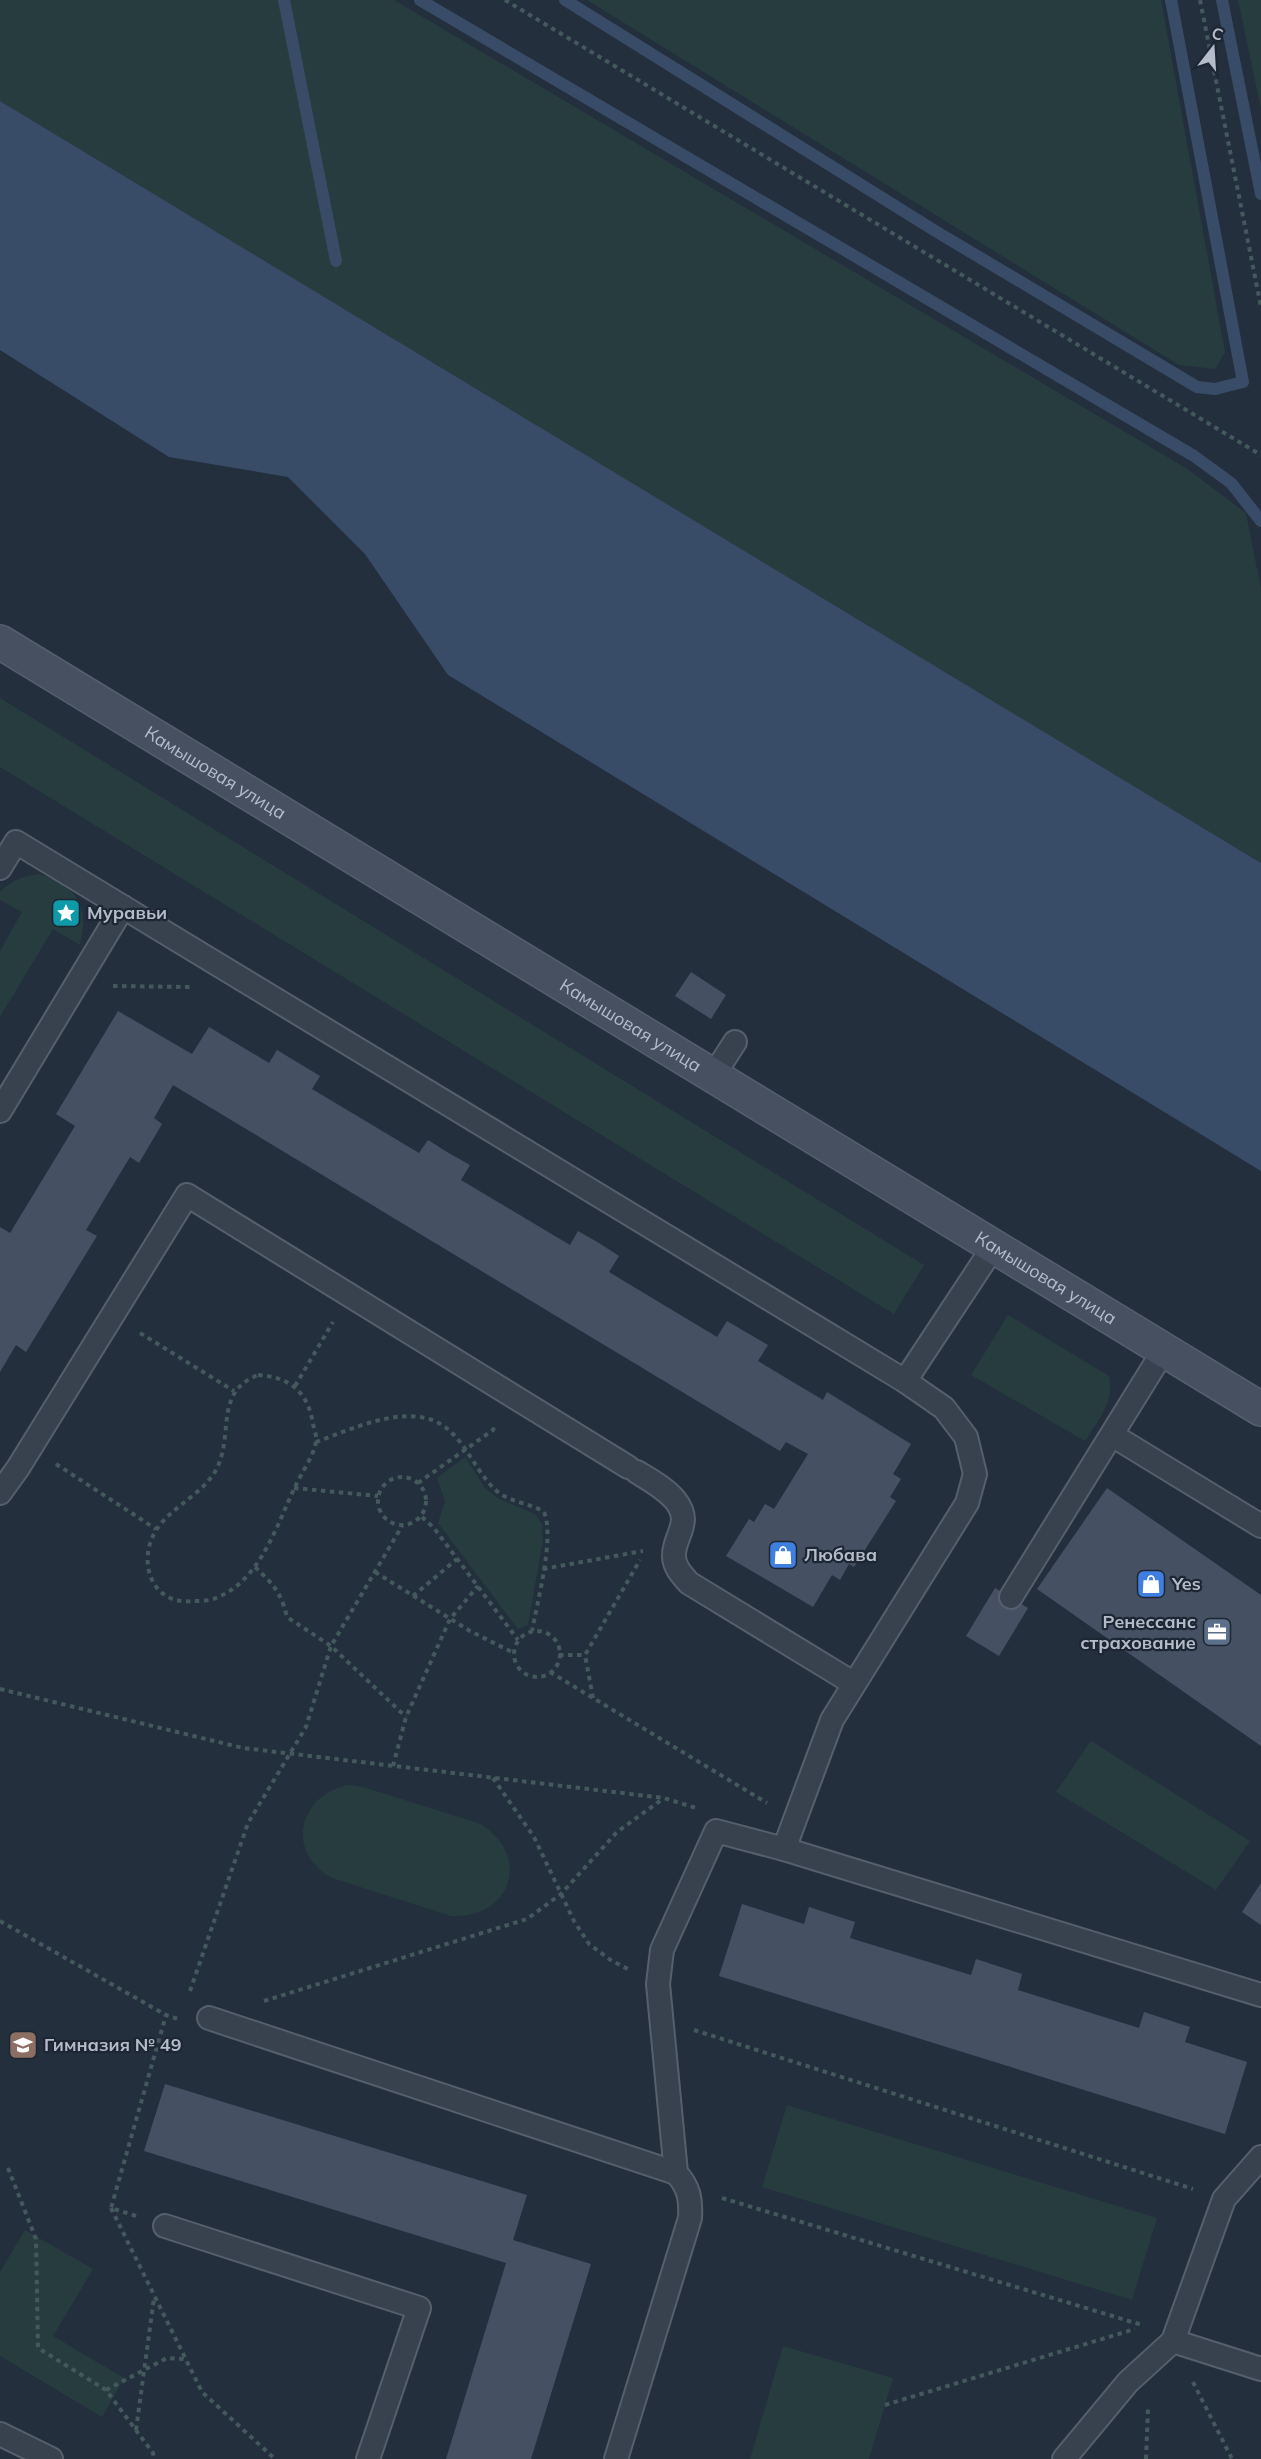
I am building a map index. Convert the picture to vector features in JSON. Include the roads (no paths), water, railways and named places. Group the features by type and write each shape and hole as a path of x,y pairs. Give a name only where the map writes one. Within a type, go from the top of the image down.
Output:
{"street":[{"name":"Камышовая улица","path":"0,642 1261,1409"}],"lane":[{"path":"0,868 16,842 905,1381 944,1408 966,1437 975,1474 967,1503 832,1720 784,1849"},
{"path":"0,1111 123,907"},
{"path":"713,1076 735,1042"},
{"path":"0,1493 187,1195 663,1488 677,1502 684,1518 674,1554 677,1569 689,1583 853,1683"},
{"path":"905,1381 994,1246"},
{"path":"1011,1598 1164,1350"},
{"path":"1112,1435 1261,1526"},
{"path":"676,2173 658,1984 662,1950 716,1831 784,1849 1261,1995"},
{"path":"209,2018 676,2173 686,2184 691,2200 690,2218 616,2459"},
{"path":"1064,2459 1128,2382 1173,2341 1224,2199 1261,2158"},
{"path":"165,2226 419,2308 368,2459"},
{"path":"1173,2341 1261,2369"},
{"path":"0,2434 51,2459"}],"water":[{"path":"0,101 1261,863 1261,1171 448,675 365,554 288,477 169,457 0,350"}],"waterway":[{"path":"284,0 336,261"},
{"path":"420,0 1194,456 1231,483 1261,521"},
{"path":"565,0 937,232 1197,387 1215,389 1243,382 1171,0"},
{"path":"1222,0 1261,194"}],"place":[{"name":"Муравьи","path":"66,913"},
{"name":"Любава","path":"783,1555"},
{"name":"Yes","path":"1151,1584"},
{"name":"Ренессанс страхование","path":"1217,1632"},
{"name":"Гимназия № 49","path":"23,2045"}]}
